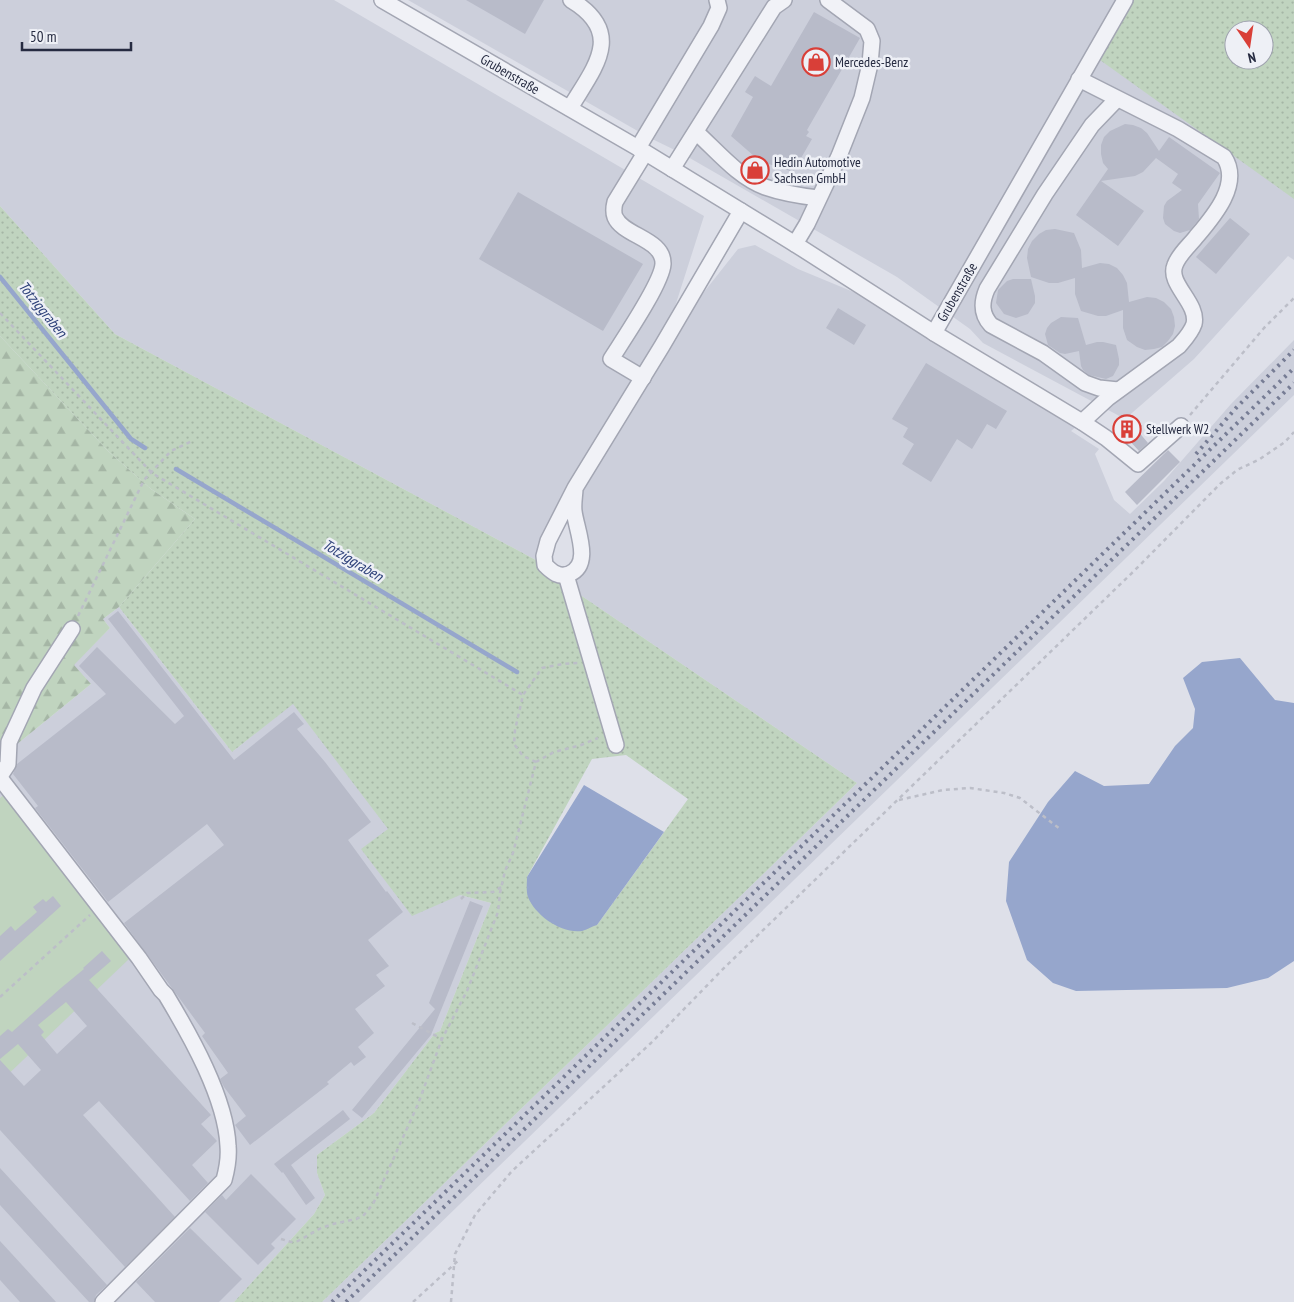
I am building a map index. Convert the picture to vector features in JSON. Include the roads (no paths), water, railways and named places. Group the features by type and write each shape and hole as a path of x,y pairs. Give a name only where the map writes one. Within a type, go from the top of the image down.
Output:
{"street":[{"name":"Grubenstraße","path":"382,0 642,150 795,244 934,333 1125,0"},
{"path":"570,108 598,59 602,43 599,26 588,12 572,0"},
{"path":"643,378 611,359 657,284 663,262 660,252 652,244 622,225 615,217 615,202 711,26 719,8 717,0"},
{"path":"672,169 774,7 784,0"},
{"path":"795,244 807,224 839,156 862,98 870,64 872,41 867,29 828,0"},
{"path":"1079,79 1178,129 1224,157 1228,163 1230,174 1230,183 1225,196 1181,255 1175,266 1175,277 1193,310 1195,317 1193,326 1179,346 1118,390 1082,422"},
{"path":"1117,99 1092,125 1044,194 987,289 982,306 986,320 991,325 1043,353 1084,383 1099,388 1118,390"},
{"path":"696,132 729,164 746,177 764,187 790,194 818,198"},
{"path":"575,488 573,509 582,553 581,563 576,571 566,575 557,575 545,565 544,556 548,541 575,488 643,378 740,211"},
{"path":"934,333 1082,422 1106,438 1138,464 1181,426"},
{"path":"566,575 616,745"},
{"path":"72,629 34,688 9,742 8,764 0,777 166,995 189,1033 208,1076 221,1109 228,1145 228,1167 224,1180 103,1302"}],"water":[{"path":"1240,658 1275,700 1294,703 1294,961 1268,978 1227,988 1076,991 1053,983 1027,960 1006,901 1009,862 1048,802 1075,771 1104,786 1149,784 1175,746 1193,728 1195,709 1183,678 1202,662"},
{"path":"584,785 664,832 597,925 582,931 574,931 550,922 536,910 528,897 527,877"}],"waterway":[{"name":"Totziggraben","path":"0,277 131,439 145,448"},
{"name":"Totziggraben","path":"176,469 517,672"}],"railway":[{"path":"1196,454 1236,408 1294,350"},
{"path":"332,1302 1294,368"},
{"path":"346,1302 1294,383"}],"place":[{"name":"Mercedes-Benz","path":"816,62"},
{"name":"Hedin Automotive Sachsen GmbH","path":"755,170"},
{"name":"Stellwerk W2","path":"1127,429"}]}
